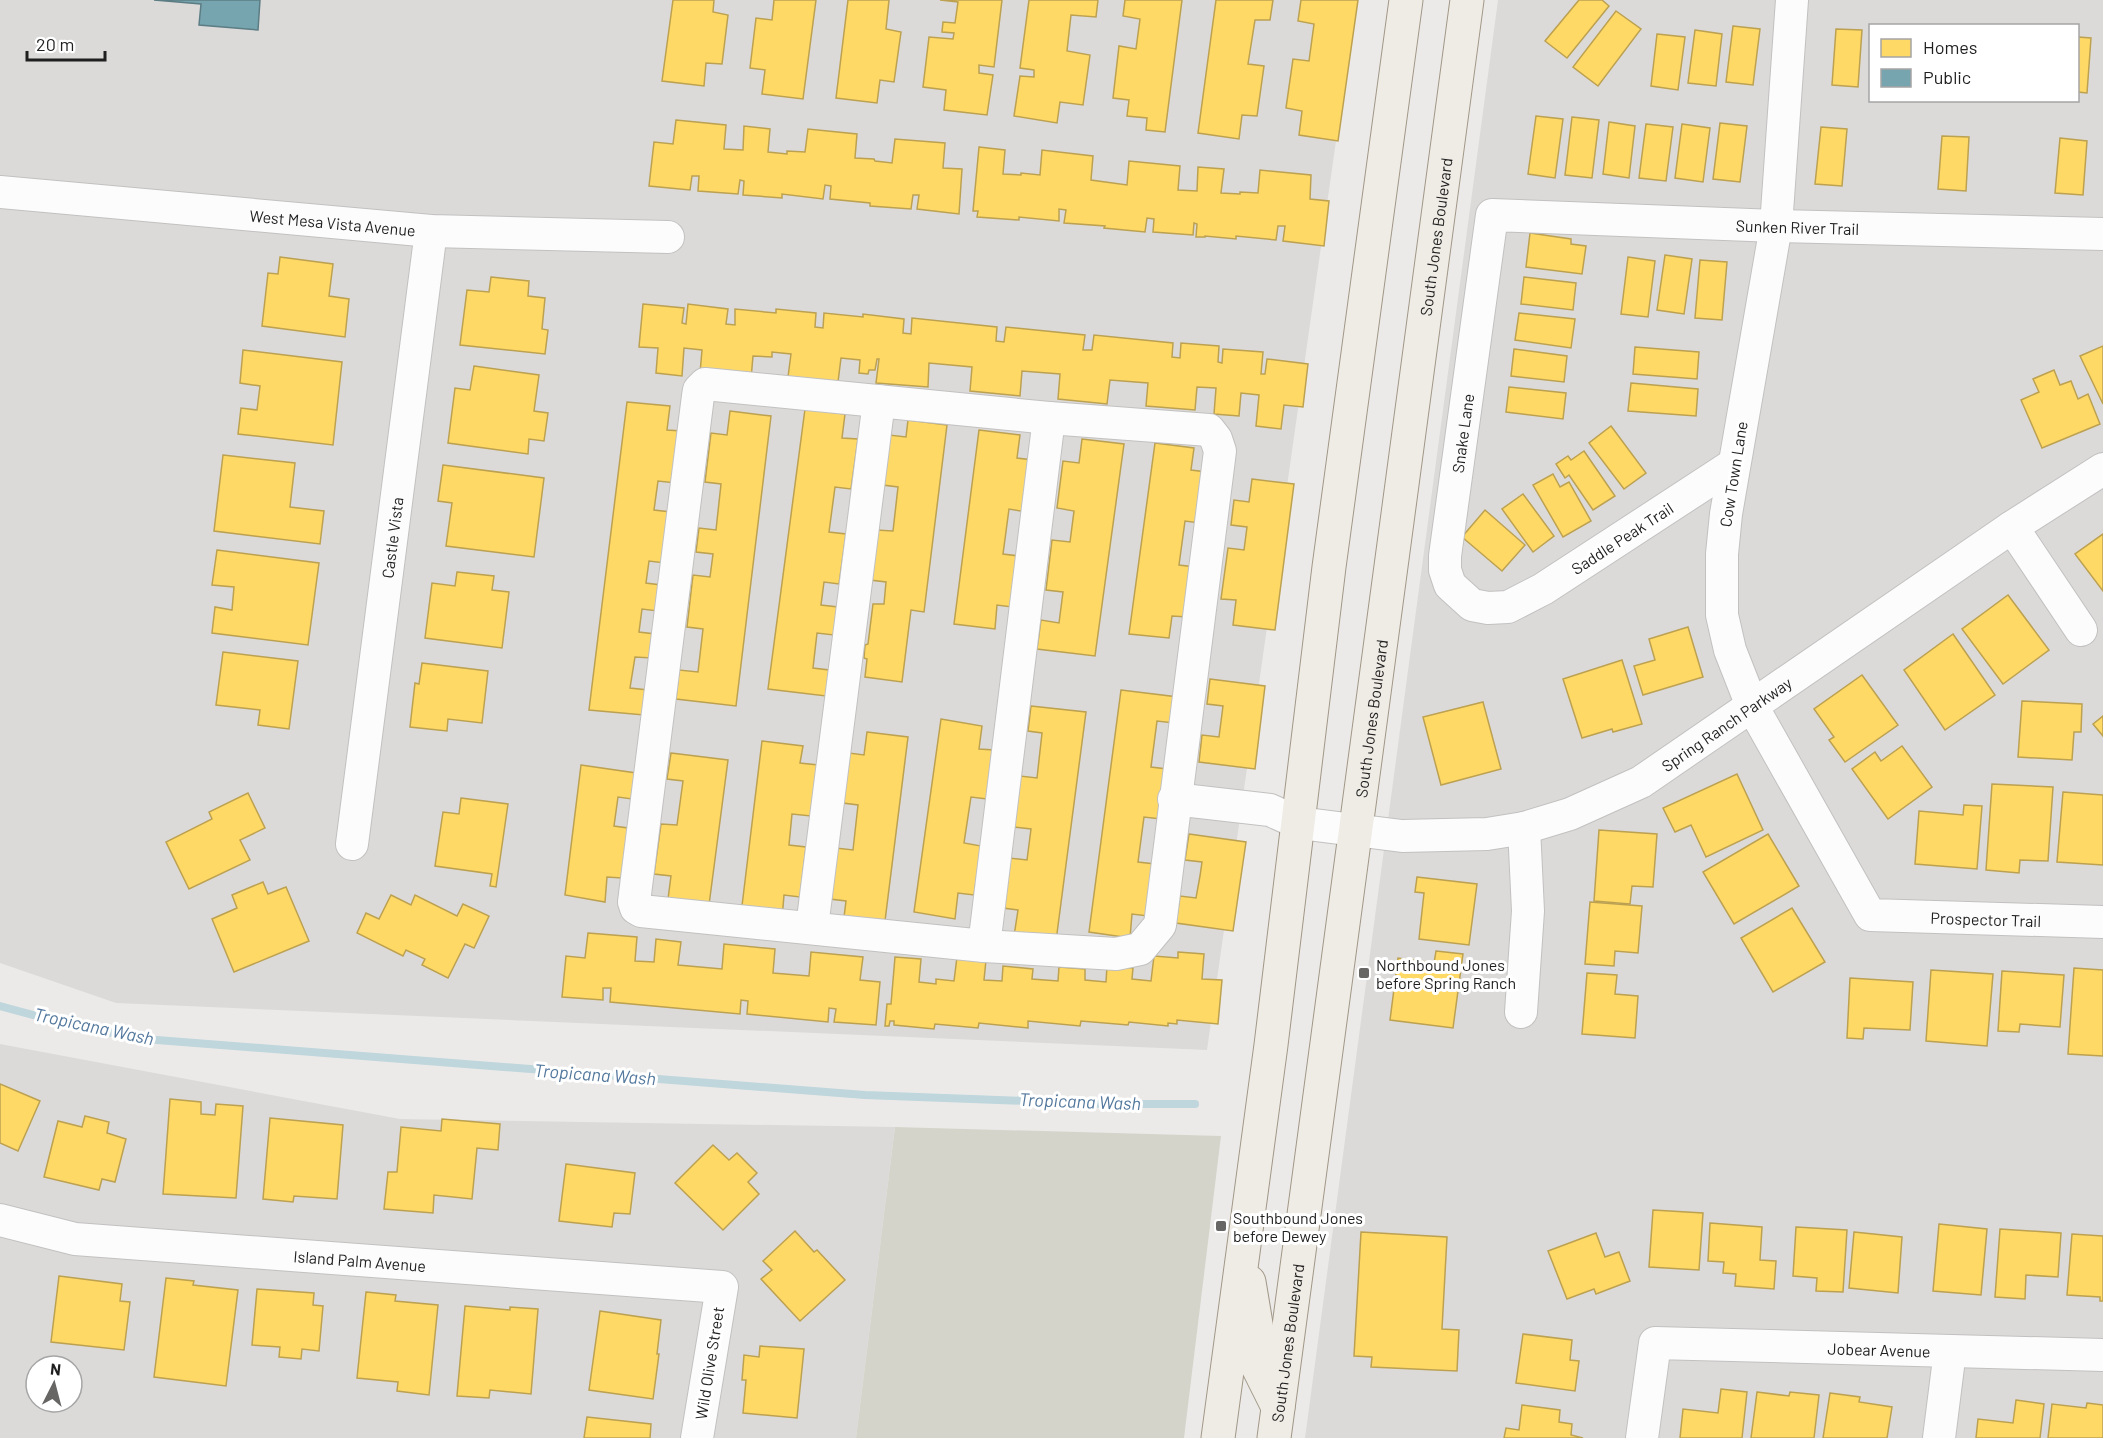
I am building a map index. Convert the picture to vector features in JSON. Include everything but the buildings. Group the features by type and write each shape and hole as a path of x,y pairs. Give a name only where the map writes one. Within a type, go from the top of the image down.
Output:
{"main road":[{"path":"1218,1438 1299,823 1329,567 1406,0"},
{"name":"South Jones Boulevard","path":"1276,1422 1467,0"},
{"path":"1243,1251 1258,1336 1257,1365 1276,1422"}],"street":[{"name":"Cow Town Lane","path":"1792,0 1776,226 1733,465 1722,554 1722,615 1730,650 1752,706 1870,915"},
{"name":"West Mesa Vista Avenue","path":"0,192 431,231 668,237"},
{"name":"Sunken River Trail","path":"1492,215 1776,226 2103,234"},
{"name":"Snake Lane","path":"1492,215 1445,556 1445,570 1450,585 1472,605 1488,608 1508,607"},
{"name":"Castle Vista","path":"352,844 431,231"},
{"path":"705,384 879,401 1049,418 1209,430 1216,439 1220,451 1174,799 1160,925 1140,950 1116,954 984,946 641,911 636,908 634,902 699,390 705,384"},
{"path":"812,927 879,401"},
{"path":"984,946 1049,418"},
{"name":"Saddle Peak Trail","path":"1508,607 1543,589 1733,465"},
{"name":"Spring Ranch Parkway","path":"1174,799 1270,810 1299,823 1402,836 1487,834 1524,828 1570,814 1641,782 2012,527 2103,469"},
{"path":"2012,527 2081,630"},
{"path":"1521,1012 1528,911 1524,828"},
{"name":"Prospector Trail","path":"1870,915 2103,922"},
{"name":"Island Palm Avenue","path":"0,1220 75,1239 722,1287"},
{"name":"Wild Olive Street","path":"697,1438 722,1287"},
{"name":"Jobear Avenue","path":"1642,1438 1655,1343 2103,1355"},
{"path":"1939,1438 1950,1351"}],"shaded area":[{"path":"0,0 1356,0 1207,1050 116,1003 0,963"},
{"path":"0,0 668,0 645,206 0,146"},
{"path":"1498,0 2103,0 2103,1438 1305,1438"},
{"path":"0,1044 400,1119 895,1127 856,1438 0,1438"},
{"path":"895,1127 1221,1136 1184,1438 856,1438"}],"waterway":[{"name":"Tropicana Wash","path":"0,1006 70,1025 144,1039 865,1095 1108,1104 1195,1104"}],"place":[{"name":"Northbound Jones before Spring Ranch","path":"1364,973"},
{"name":"Southbound Jones before Dewey","path":"1221,1226"}]}
